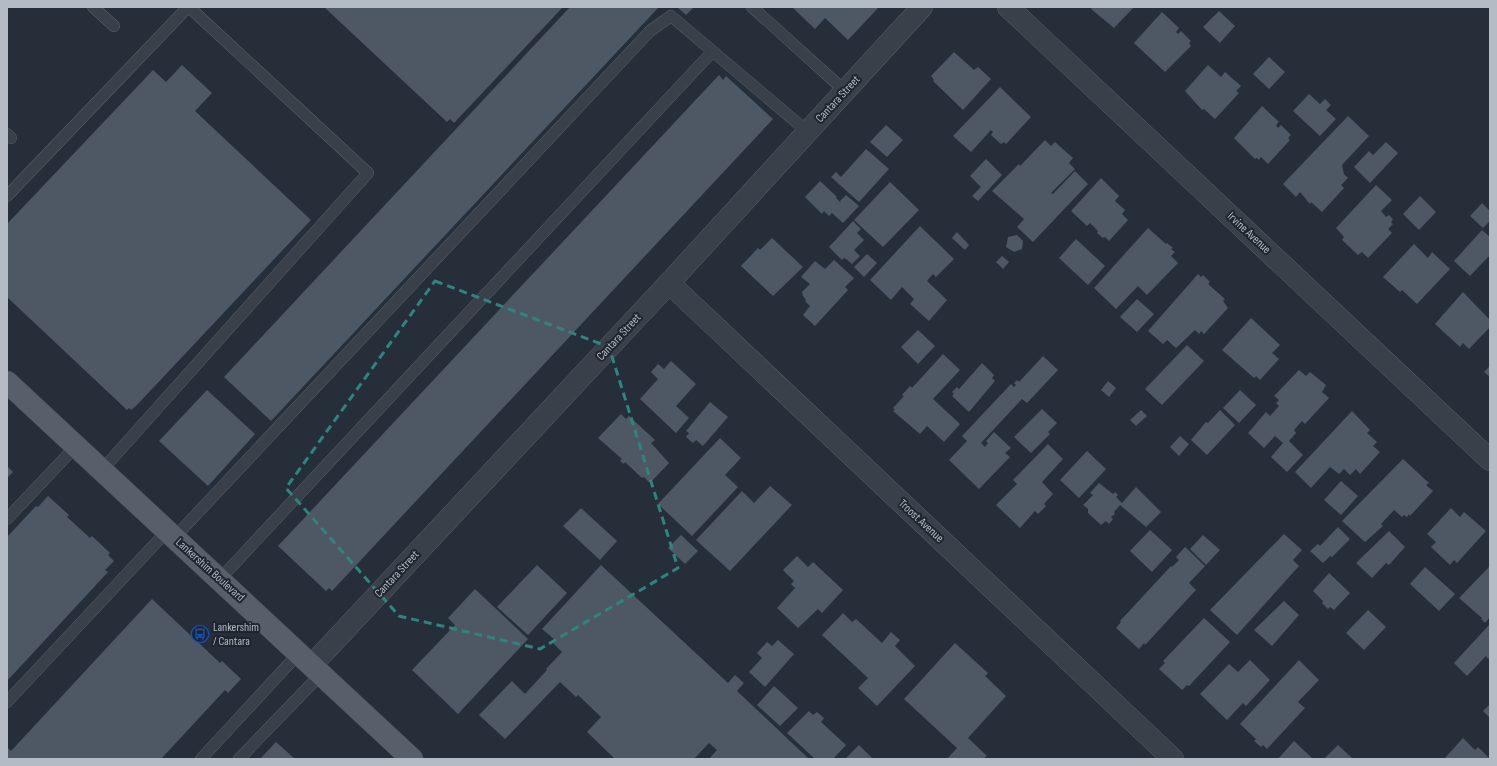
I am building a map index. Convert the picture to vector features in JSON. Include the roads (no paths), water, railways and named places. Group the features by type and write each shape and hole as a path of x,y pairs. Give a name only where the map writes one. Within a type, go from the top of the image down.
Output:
{"main road":[{"name":"Lankershim Boulevard","path":"7,382 412,759"}],"street":[{"name":"Cantara Street","path":"311,664 669,283 922,7"},
{"name":"Irvine Avenue","path":"1008,7 1490,460"},
{"name":"Troost Avenue","path":"669,283 1173,759"}],"lane":[{"path":"93,7 114,26"},
{"path":"7,196 189,7 368,173 139,426 102,470"},
{"path":"752,7 845,91"},
{"path":"7,702 170,534 650,31 671,16 808,132"},
{"path":"220,579 712,52"},
{"path":"7,519 76,446"},
{"path":"201,759 311,664"},
{"path":"239,759 311,664"}],"place":[{"name":"Lankershim / Cantara","path":"200,634"}]}
